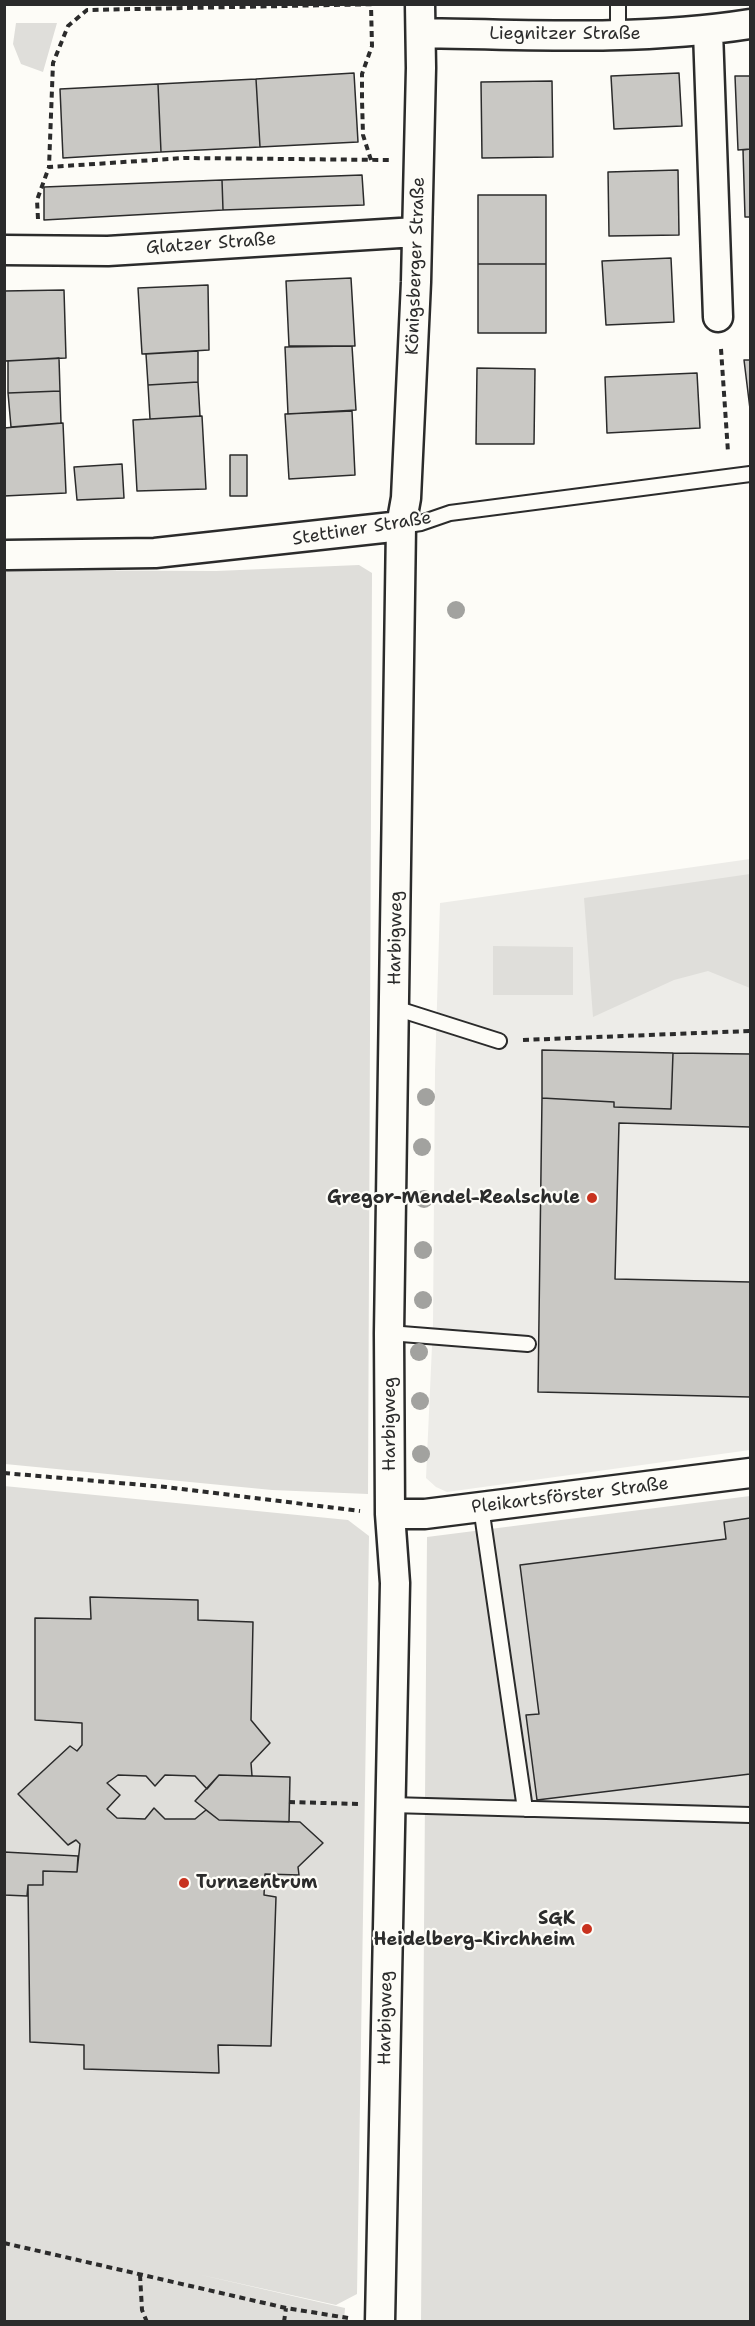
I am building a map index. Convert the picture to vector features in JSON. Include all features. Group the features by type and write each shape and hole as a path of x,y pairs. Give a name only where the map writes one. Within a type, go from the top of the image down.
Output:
{"street":[{"name":"Königsberger Straße","path":"401,526 406,498 419,160 420,4"},
{"name":"Liegnitzer Straße","path":"421,33 618,35 708,31 750,24"},
{"path":"708,31 718,317"},
{"name":"Glatzer Straße","path":"4,250 108,251 416,232"},
{"name":"Stettiner Straße","path":"7,555 155,553 401,526"},
{"name":"Harbigweg","path":"368,2320 391,1805 394,1583 390,1515 389,1333 401,526"},
{"name":"Pleikartsförster Straße","path":"390,1515 425,1514 750,1473"}],"lane":[{"path":"618,4 618,35"},
{"name":"Stettiner Straße","path":"401,526 421,523 450,513 750,474"},
{"path":"395,1008 499,1041"},
{"path":"389,1333 528,1344"},
{"path":"481,1507 525,1809"},
{"path":"391,1805 750,1815"}],"path":[{"path":"40,250 37,200 50,167 53,63 68,26 87,10 382,4"},
{"path":"371,5 372,46 362,74 363,135 371,160"},
{"path":"50,167 184,158 419,160"},
{"path":"718,317 730,477"},
{"path":"499,1041 750,1031"},
{"path":"4,1473 166,1487 390,1515"},
{"path":"289,1802 391,1805"},
{"path":"4,2243 286,2308 368,2320"},
{"path":"140,2275 142,2310 147,2322"},
{"path":"284,2322 286,2308"}],"shaded area":[{"path":"16,23 57,23 43,72 21,64 13,44"},
{"path":"359,565 372,573 368,1494 272,1490 5,1464 5,570 216,571"},
{"name":"Gregor-Mendel-Realschule","path":"750,859 750,1450 447,1492 436,1487 426,1478 433,1324 435,1071 440,903"},
{"path":"750,874 750,988 708,971 674,980 593,1017 584,898"},
{"path":"493,946 573,947 573,995 493,995"},
{"name":"Turnzentrum","path":"4,1486 348,1520 369,1536 357,2294 336,2305 197,2274 345,2308 344,2321 5,2321"},
{"name":"SGK Heidelberg-Kirchheim","path":"750,1496 750,2321 421,2322 427,1537"}],"building":[{"path":"354,73 358,142 260,147 256,79"},
{"path":"679,73 682,126 614,129 611,76"},
{"path":"735,76 750,76 750,149 738,150"},
{"path":"256,79 260,147 161,152 158,84"},
{"path":"552,81 553,157 482,158 481,82"},
{"path":"158,84 161,152 63,158 60,89"},
{"path":"750,149 750,217 745,217 743,150"},
{"path":"678,170 679,235 609,236 608,172"},
{"path":"362,175 364,205 223,210 222,180"},
{"path":"222,180 223,210 44,220 44,187"},
{"path":"478,195 546,195 546,264 478,264"},
{"path":"671,258 674,322 606,325 602,261"},
{"path":"478,264 546,264 546,333 478,333"},
{"path":"351,278 355,346 289,346 286,281"},
{"path":"208,285 209,350 142,354 138,288"},
{"path":"64,290 66,358 4,361 4,291"},
{"path":"352,346 356,410 288,414 285,347"},
{"path":"198,351 198,382 148,385 146,354"},
{"path":"59,358 60,391 8,393 8,361"},
{"path":"744,360 750,360 750,409"},
{"path":"477,368 535,369 534,444 476,444"},
{"path":"697,373 700,428 607,433 605,377"},
{"path":"198,382 200,416 150,419 148,385"},
{"path":"60,391 61,423 11,427 8,393"},
{"path":"352,411 355,475 289,479 285,414"},
{"path":"202,416 206,489 137,491 133,420"},
{"path":"63,423 66,493 4,496 4,428"},
{"path":"230,455 247,455 247,496 230,496"},
{"path":"122,464 124,498 77,500 74,467"},
{"path":"542,1050 673,1053 671,1109 614,1107 614,1102 542,1098"},
{"path":"673,1053 750,1054 750,1127 619,1123 615,1279 750,1282 750,1397 538,1392 542,1098 614,1102 614,1107 671,1109"},
{"path":"750,1518 750,1774 537,1800 526,1715 539,1714 520,1565 726,1539 724,1522"},
{"path":"90,1597 198,1600 198,1620 253,1622 251,1720 270,1743 251,1763 252,1776 219,1775 207,1789 195,1776 165,1775 155,1786 146,1776 118,1775 107,1783 120,1795 107,1809 117,1818 145,1819 154,1808 165,1819 195,1819 206,1810 219,1820 300,1822 323,1843 298,1867 299,1875 265,1874 264,1895 276,1897 271,2046 218,2045 219,2073 84,2069 84,2045 30,2042 28,1885 43,1885 43,1871 77,1872 80,1844 76,1840 68,1845 18,1794 70,1746 77,1751 82,1745 82,1723 35,1720 35,1618 91,1619"},
{"path":"219,1775 290,1777 289,1822 219,1820 195,1801"},
{"path":"4,1852 78,1856 77,1872 43,1871 43,1885 28,1885 27,1896 4,1895"}],"place":[{"name":"Gregor-Mendel-Realschule","path":"592,1198"},
{"name":"Turnzentrum","path":"184,1883"},
{"name":"SGK Heidelberg-Kirchheim","path":"587,1929"}]}
